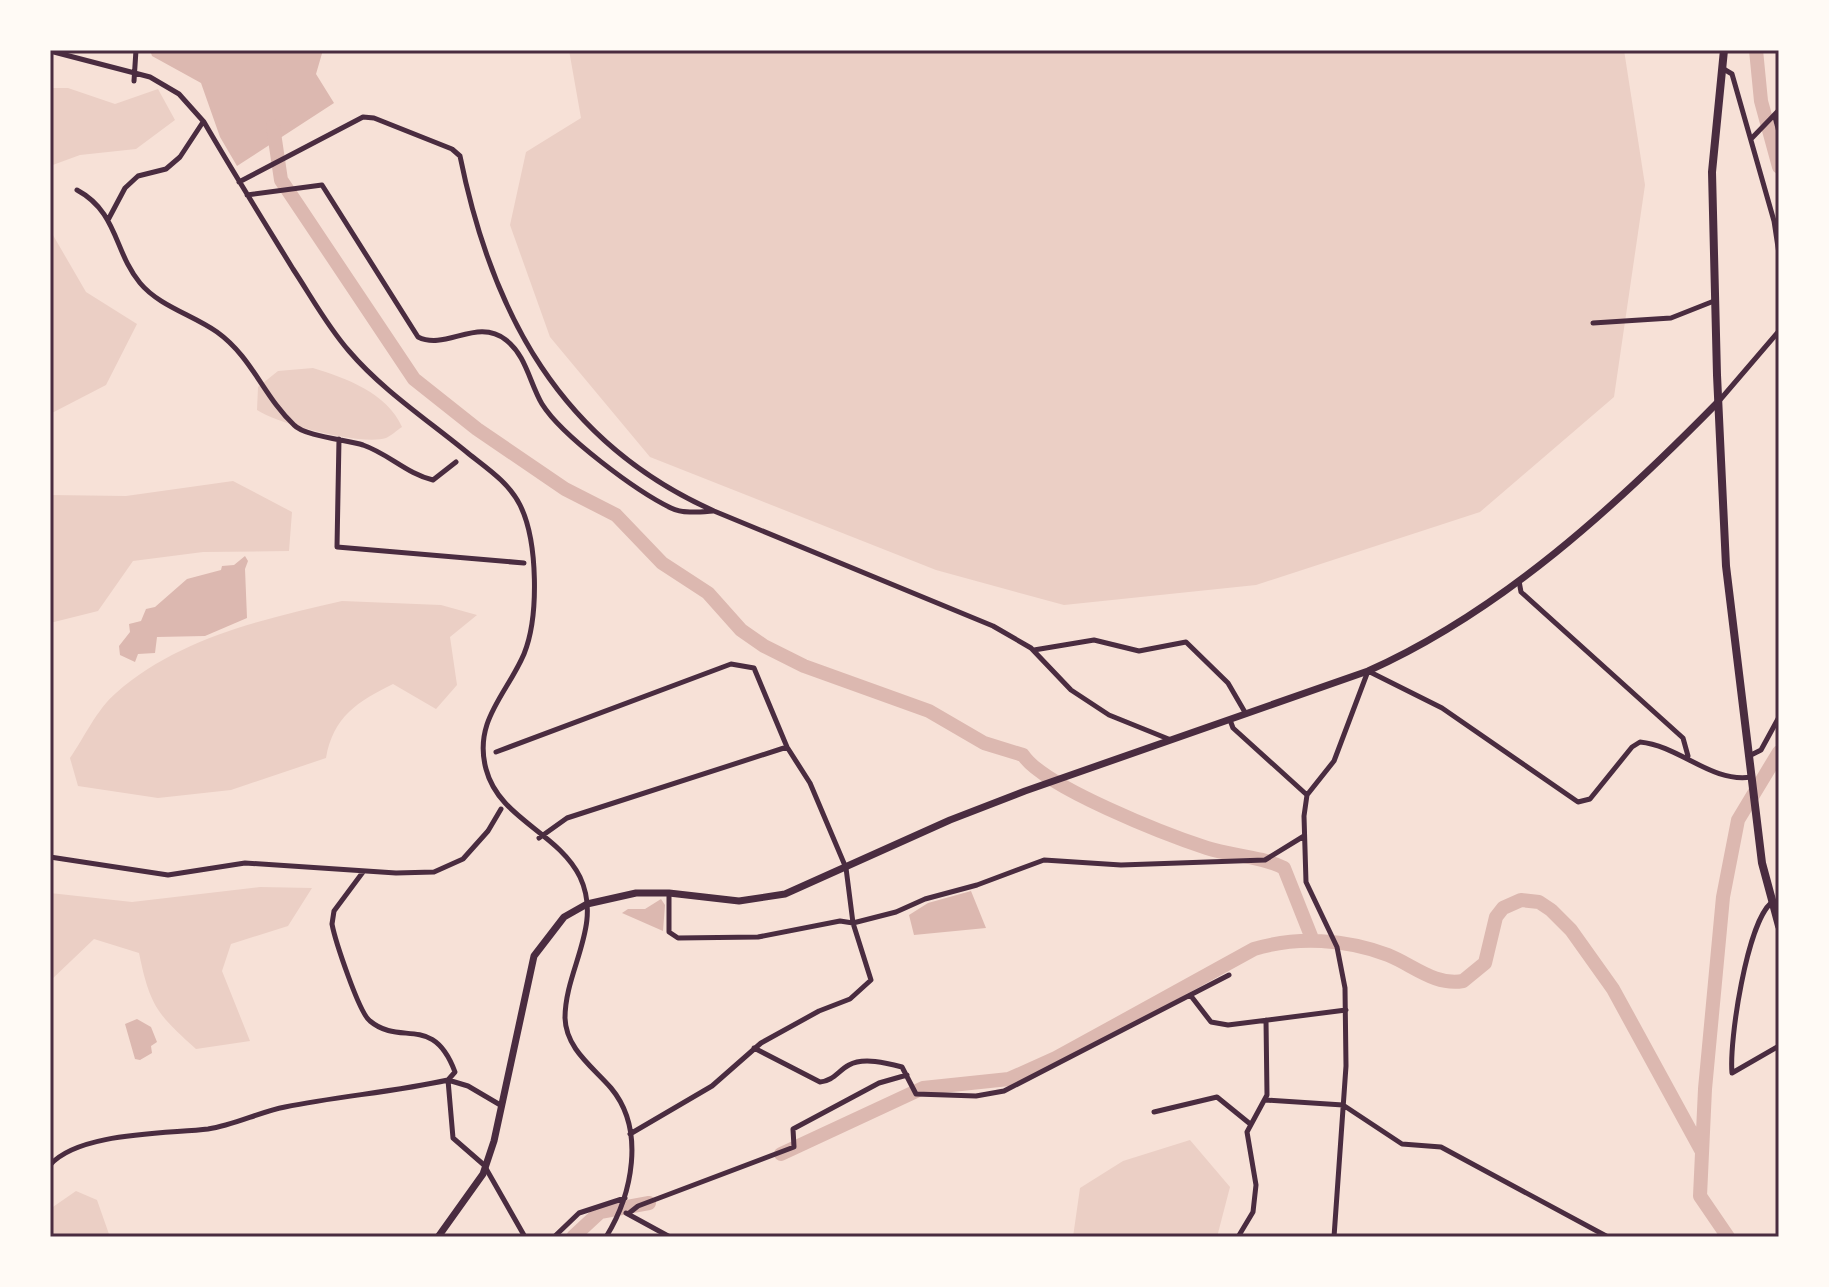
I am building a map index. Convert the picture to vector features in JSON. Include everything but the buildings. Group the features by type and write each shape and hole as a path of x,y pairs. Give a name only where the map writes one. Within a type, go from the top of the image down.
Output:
{"main road":[{"path":"1724,50 1713,142 1718,402 1726,566 1754,802 1771,903 1779,926"},
{"path":"438,1237 475,1190 486,1167 534,956 564,917 587,904 636,893 669,893 739,901 772,898 950,820 1368,671 1407,652 1519,581 1652,470 1718,402"}],"street":[{"path":"134,81 136,50"},
{"path":"50,51 135,73 166,85 204,122 247,195 349,351 495,474 513,493 525,515 534,595 529,638 514,673 489,714 483,750 487,774 496,793 574,866 587,904 587,929 565,1020 577,1051 619,1100 630,1134 630,1172 625,1212"},
{"path":"1722,68 1732,74 1779,254"},
{"path":"1751,139 1775,115"},
{"path":"1775,115 1779,132"},
{"path":"239,182 363,117 374,118 452,149 460,156 485,258 534,359 577,411 645,475 672,492 714,511 993,626 1033,651 1071,690 1109,715 1172,740"},
{"path":"108,220 125,188 138,176 166,169 180,157 204,122"},
{"path":"247,195 322,185 418,337 428,342 476,331 491,332 506,339 517,351 553,420 588,452 672,509 714,511"},
{"path":"77,190 92,198 108,220 140,283 157,298 219,333 236,348 297,429 374,449 410,472 433,480 456,462"},
{"path":"1593,323 1671,318 1715,301"},
{"path":"1718,402 1779,331"},
{"path":"339,439 337,547 524,563"},
{"path":"1519,581 1521,592 1683,738 1689,757"},
{"path":"1033,651 1094,640 1139,651 1186,642 1228,683 1246,714"},
{"path":"496,752 731,664 754,668 787,747 810,783 846,868 853,923 871,980 866,987 850,999 806,1017 754,1048 712,1086 630,1134"},
{"path":"1341,1237 1334,1235 1346,1010 1339,952 1306,882 1304,836 1307,795 1334,761 1368,671 1442,708 1578,802 1590,799 1636,744 1646,743 1689,757 1729,778 1751,777"},
{"path":"1748,757 1761,750 1779,717"},
{"path":"1230,720 1233,728 1307,795"},
{"path":"541,836 567,818 787,747"},
{"path":"50,857 168,875 245,863 434,872 453,865 477,846 501,809"},
{"path":"669,893 669,932 678,938 758,937 840,921 853,923 896,912 925,899 977,885 1044,860 1121,865 1265,860 1304,836"},
{"path":"364,871 334,911 332,924 360,1010 378,1026 413,1032 441,1045 455,1072 448,1080 453,1138 486,1167 525,1237"},
{"path":"1771,903 1759,918 1732,1026 1732,1073 1779,1046"},
{"path":"754,1048 820,1082 828,1081 859,1061 902,1067 915,1092 990,1096 1229,975"},
{"path":"1191,996 1211,1022 1228,1025 1346,1010"},
{"path":"1238,1237 1253,1212 1256,1185 1249,1123 1265,1100 1266,1020"},
{"path":"606,1237 625,1212 794,1147 793,1131 879,1083 907,1075"},
{"path":"50,1165 70,1149 87,1145 170,1131 211,1128 284,1107 448,1080 468,1086 502,1106"},
{"path":"1154,1112 1217,1097 1249,1123"},
{"path":"1265,1100 1343,1105 1402,1144 1441,1147 1608,1237"},
{"path":"554,1237 579,1213 626,1198"},
{"path":"625,1212 670,1237"}],"shaded area":[{"path":"150,50 323,50 316,74 334,103 237,166 220,137 201,83 152,56"},
{"path":"569,50 1624,50 1645,185 1614,397 1480,512 1256,585 1064,605 936,570 650,457 550,337 510,225 526,152 581,118"},
{"path":"50,88 68,88 115,104 158,89 175,120 136,149 80,155 50,166"},
{"path":"50,230 86,292 137,324 106,385 50,414"},
{"path":"313,368 364,388 386,405 402,427 386,438 359,439 301,427 257,410 258,387 278,371"},
{"path":"233,481 292,512 289,551 203,552 133,561 98,611 50,623 50,495 126,496"},
{"path":"245,556 248,561 245,569 247,618 205,636 157,637 155,653 138,654 135,662 120,655 119,646 130,632 129,624 141,621 146,609 155,607 187,579 221,570 222,566 234,565"},
{"path":"342,601 441,605 477,615 450,637 457,685 436,709 393,684 349,712 334,732 326,758 231,790 158,798 78,786 70,758 103,707 140,674 194,644 223,633"},
{"path":"260,887 312,888 288,926 231,944 222,971 250,1041 196,1049 157,1008 139,953 94,939 50,981 50,893 132,902"},
{"path":"971,891 986,928 914,935 909,915 928,903"},
{"path":"661,899 665,905 663,931 622,913 628,909 645,909"},
{"path":"137,1019 151,1027 157,1042 151,1046 152,1053 140,1060 135,1059 125,1024"},
{"path":"1190,1140 1230,1187 1217,1237 1073,1237 1080,1188 1123,1161"},
{"path":"76,1191 97,1200 110,1237 50,1237 50,1209"}],"waterway":[{"path":"1756,50 1761,101 1779,167"},
{"path":"273,126 281,180 414,379 477,429 565,489 616,515 662,563 708,593 741,630 764,646 804,666 929,711 984,743 1023,755 1035,768 1055,781 1137,821 1207,848 1284,868 1313,941"},
{"path":"1728,1237 1700,1196 1705,1089 1723,897 1738,820 1779,752"},
{"path":"781,1154 923,1088 1009,1079 1056,1058 1254,949 1304,941 1355,945 1388,955 1434,978 1463,981 1485,963 1496,917 1503,908 1521,900 1539,902 1571,930 1613,989 1701,1150"},
{"path":"573,1237 600,1212 649,1203"}]}
